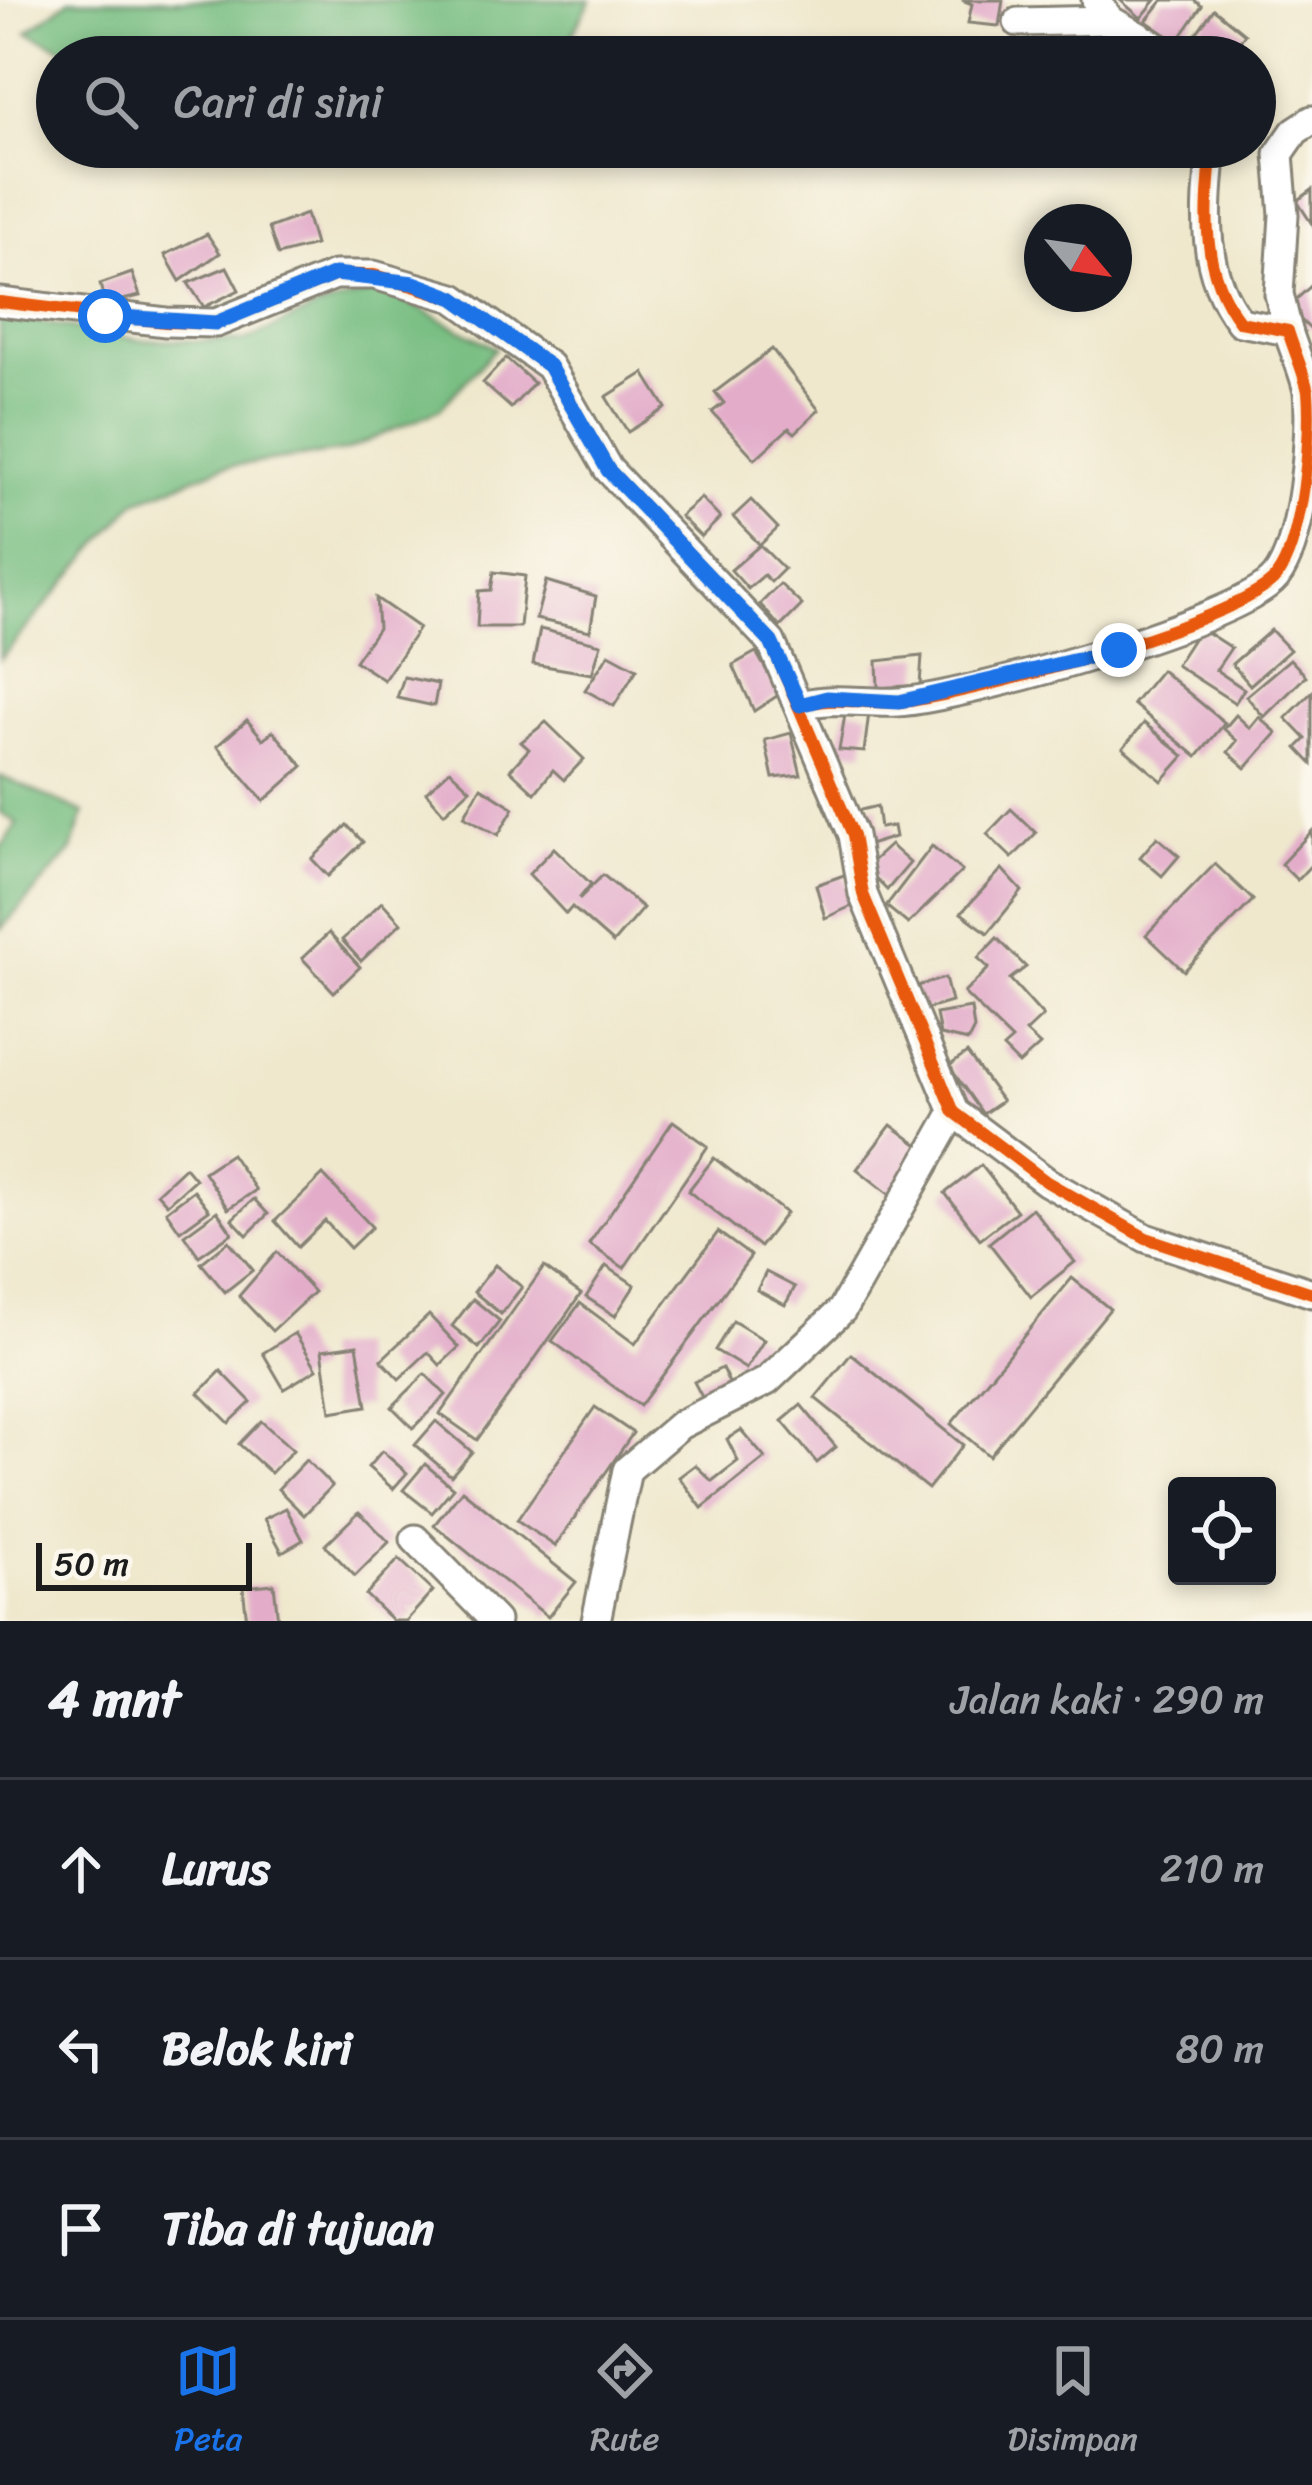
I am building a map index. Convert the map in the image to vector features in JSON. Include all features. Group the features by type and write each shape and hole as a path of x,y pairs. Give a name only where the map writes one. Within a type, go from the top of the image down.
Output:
{"street":[{"path":"1018,22 1103,10 1143,36"},
{"path":"800,705 827,698 899,702 1119,650 1245,604 1273,582 1294,537 1310,423 1307,388 1279,294 1284,215 1279,154 1295,131 1312,120"},
{"path":"1211,168 1207,260 1215,280 1240,322 1288,332"},
{"path":"0,302 166,322 216,323 335,274 414,283 454,298 549,366 608,470 771,642 853,836 863,894 954,1112 1047,1183 1146,1238 1312,1293"},
{"path":"596,1621 628,1470 680,1425 767,1381 830,1324 954,1112"},
{"path":"415,1539 495,1621"}],"green space":[{"path":"69,0 591,0 571,36 36,36 27,32"},
{"path":"382,289 496,348 440,409 345,451 222,467 136,501 0,659 0,315 139,340 245,341 315,309"},
{"path":"0,776 84,813 72,850 0,930 0,849 17,823 0,813"}],"building":[{"path":"962,0 1003,0 999,26 968,23 972,4"},
{"path":"1120,0 1156,0 1141,18"},
{"path":"1163,0 1194,0 1202,6 1181,36 1168,36 1146,21"},
{"path":"1214,9 1245,34 1243,36 1195,35"},
{"path":"1312,190 1312,224 1297,201"},
{"path":"306,214 315,245 278,255 269,228"},
{"path":"207,234 220,253 180,281 165,255"},
{"path":"227,267 239,290 204,307 188,283"},
{"path":"132,273 140,296 105,304 100,284"},
{"path":"1312,285 1312,331 1288,307"},
{"path":"772,349 819,410 795,433 789,428 755,459 712,412 724,403 715,392"},
{"path":"506,358 534,383 511,408 483,383"},
{"path":"644,373 666,408 628,432 606,397"},
{"path":"701,498 720,518 701,537 680,516"},
{"path":"751,500 778,528 760,545 733,517"},
{"path":"760,545 784,569 771,582 764,575 748,589 731,570"},
{"path":"494,572 525,576 520,627 477,627 479,591 491,590"},
{"path":"546,581 596,596 590,631 536,619"},
{"path":"780,584 802,605 780,627 760,604"},
{"path":"376,598 419,628 384,680 355,661 378,628"},
{"path":"1200,628 1231,648 1216,670 1244,689 1235,703 1176,665"},
{"path":"540,629 601,644 592,674 533,664"},
{"path":"1271,630 1290,650 1250,685 1232,664"},
{"path":"756,652 780,694 754,711 733,665"},
{"path":"609,654 637,669 614,706 585,690"},
{"path":"922,656 920,685 878,688 877,661"},
{"path":"1290,659 1306,676 1264,717 1246,696"},
{"path":"1161,670 1225,723 1197,757 1133,704"},
{"path":"404,677 438,684 434,706 397,698"},
{"path":"1312,692 1312,764 1297,748 1306,739 1286,718"},
{"path":"846,709 869,713 864,752 839,750"},
{"path":"1236,715 1250,728 1259,717 1277,733 1246,768 1228,752 1237,741 1224,729"},
{"path":"247,720 263,739 273,731 303,766 264,801 217,746"},
{"path":"546,722 584,759 564,780 553,770 535,793 510,770 529,749 521,742"},
{"path":"1144,723 1184,756 1162,781 1123,748"},
{"path":"791,733 801,775 773,778 765,740"},
{"path":"450,770 470,789 444,813 426,792"},
{"path":"481,787 514,808 498,835 464,816"},
{"path":"877,806 880,828 893,826 895,837 862,847 852,812"},
{"path":"1011,809 1036,833 1012,858 987,834"},
{"path":"347,825 363,842 328,876 312,859"},
{"path":"1312,831 1312,864 1297,880 1281,864"},
{"path":"1157,837 1179,856 1162,876 1140,857"},
{"path":"890,845 910,863 887,890 865,868"},
{"path":"932,846 962,871 908,924 886,906"},
{"path":"554,848 591,884 579,899 603,875 643,908 613,943 572,907 566,914 529,874"},
{"path":"1215,864 1253,900 1184,971 1146,935"},
{"path":"1002,869 1022,891 988,933 961,913"},
{"path":"844,875 854,905 825,918 816,885"},
{"path":"382,902 401,923 361,961 342,940"},
{"path":"329,933 360,967 334,992 302,958"},
{"path":"997,938 1026,967 1010,979 1043,1016 1026,1032 1040,1045 1019,1064 1003,1048 1012,1040 964,993 989,968 978,958"},
{"path":"945,978 951,1002 921,1011 913,987"},
{"path":"971,1008 974,1029 968,1041 940,1035 936,1014"},
{"path":"967,1053 1002,1101 983,1114 949,1066"},
{"path":"673,1121 708,1146 624,1268 589,1244"},
{"path":"891,1125 925,1150 890,1195 857,1169"},
{"path":"231,1154 256,1190 228,1209 204,1172"},
{"path":"714,1158 786,1213 760,1247 688,1191"},
{"path":"981,1165 1017,1211 980,1239 945,1193"},
{"path":"185,1167 195,1179 167,1204 157,1193"},
{"path":"323,1175 372,1227 350,1248 325,1221 298,1247 275,1221"},
{"path":"194,1190 209,1210 180,1231 166,1211"},
{"path":"254,1199 268,1214 247,1235 232,1219"},
{"path":"1032,1208 1075,1262 1031,1297 989,1243"},
{"path":"217,1211 232,1233 199,1256 184,1235"},
{"path":"718,1232 751,1256 640,1406 552,1341 580,1303 635,1344"},
{"path":"229,1241 253,1270 225,1292 201,1263"},
{"path":"277,1252 314,1292 272,1331 239,1296"},
{"path":"495,1265 522,1287 501,1314 474,1292"},
{"path":"606,1266 635,1285 615,1316 586,1297"},
{"path":"544,1267 581,1294 477,1440 440,1414"},
{"path":"766,1272 795,1287 785,1305 757,1290"},
{"path":"1072,1278 1110,1309 989,1456 951,1424"},
{"path":"473,1299 500,1321 479,1348 452,1326"},
{"path":"429,1315 459,1347 440,1365 428,1352 399,1379 381,1360"},
{"path":"733,1321 764,1340 746,1369 715,1350"},
{"path":"295,1333 317,1369 284,1389 263,1353"},
{"path":"357,1345 367,1406 331,1412 322,1350"},
{"path":"851,1354 963,1445 928,1489 815,1398"},
{"path":"722,1368 731,1387 704,1401 694,1382"},
{"path":"221,1371 251,1402 229,1423 199,1393"},
{"path":"425,1374 446,1395 413,1428 392,1407"},
{"path":"801,1405 836,1447 817,1463 782,1421"},
{"path":"595,1407 633,1433 555,1546 517,1520"},
{"path":"261,1421 293,1450 271,1473 239,1444"},
{"path":"436,1421 472,1452 451,1476 415,1445"},
{"path":"741,1430 765,1458 702,1508 679,1477 695,1465 712,1481 738,1461 727,1439"},
{"path":"382,1451 407,1473 393,1489 368,1467"},
{"path":"306,1460 332,1486 304,1515 278,1489"},
{"path":"425,1464 453,1488 432,1513 403,1490"},
{"path":"462,1490 576,1582 548,1617 434,1525"},
{"path":"286,1508 303,1540 282,1552 264,1519"},
{"path":"359,1512 389,1542 355,1576 325,1545"},
{"path":"399,1559 433,1591 406,1621 393,1621 366,1595"},
{"path":"274,1584 278,1621 247,1621 243,1587"}],"cycle path":[{"path":"800,705 899,702 1036,672 1211,615 1276,577 1299,514 1307,460 1308,392 1288,331 1240,322 1217,281 1208,239 1210,168"},
{"path":"0,302 166,322 216,323 335,275 374,275 454,298 549,366 608,469 771,642 853,835 863,894 954,1112 1047,1182 1146,1238 1312,1293"}],"route":[{"path":"105,316 216,323 335,274 414,283 454,298 549,366 608,470 771,642 800,705 827,698 899,702 1119,650"}]}
